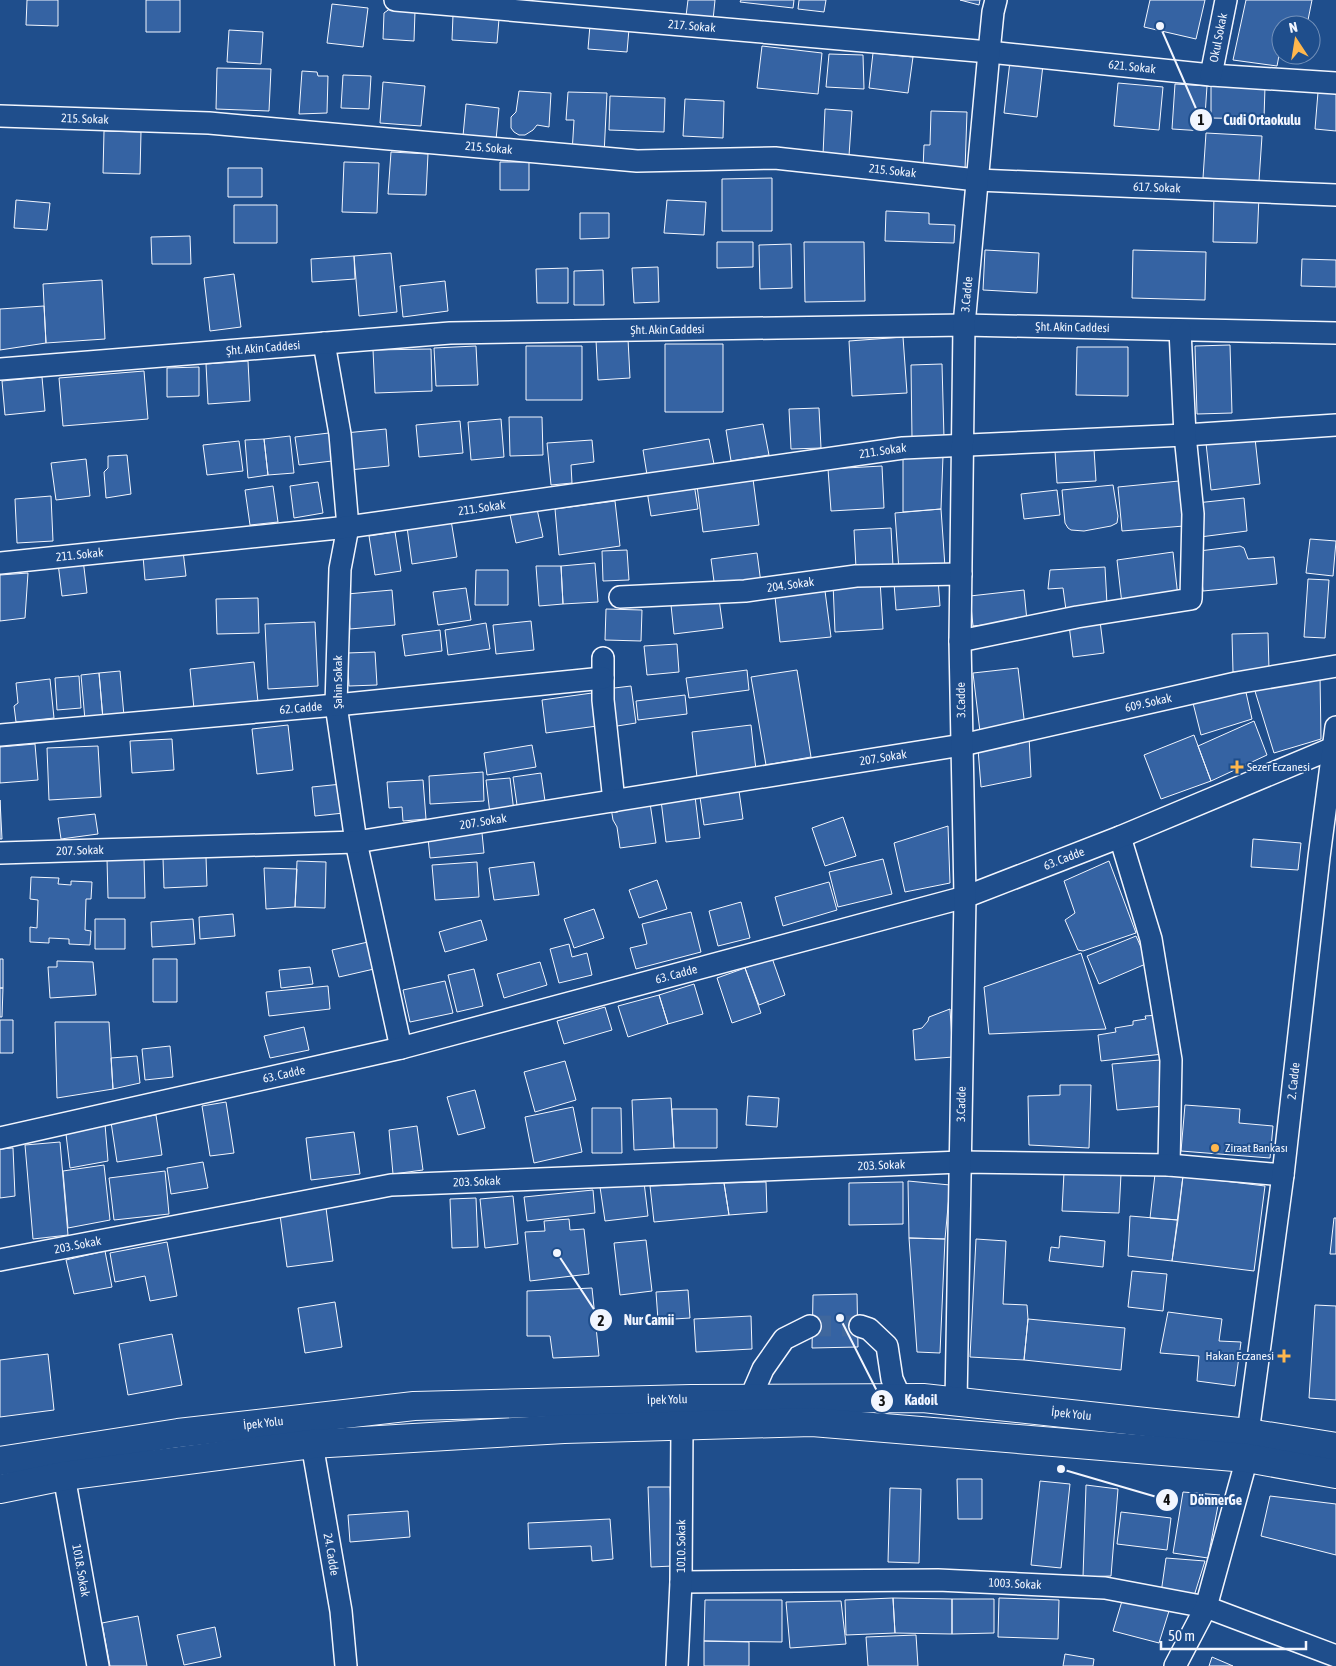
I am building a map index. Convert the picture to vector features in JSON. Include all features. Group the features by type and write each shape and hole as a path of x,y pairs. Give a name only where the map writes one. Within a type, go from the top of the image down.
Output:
{"highway":[{"name":"İpek Yolu","path":"0,1461 178,1432 414,1406 750,1399 923,1398 1248,1446 1336,1447"},
{"path":"0,1488 64,1476 312,1444 564,1428 812,1422 1248,1446 1336,1474"}],"street":[{"name":"217. Sokak","path":"395,0 989,52"},
{"name":"3.Cadde","path":"956,1402 965,897 960,641 964,325 989,52 996,0"},
{"name":"Okul Sokak","path":"1211,75 1226,0"},
{"name":"621. Sokak","path":"989,52 1211,75 1336,84"},
{"name":"215. Sokak","path":"0,116 209,123 637,161 775,158 977,180"},
{"name":"617. Sokak","path":"977,180 1336,195"},
{"name":"Şht. Akin Caddesi","path":"0,369 450,333 964,325 1336,332"},
{"path":"960,641 1077,617 1191,600 1193,514 1185,436 1180,330"},
{"name":"Şahin Sokak","path":"324,343 340,434 348,527 340,568 336,705 356,842 402,1048"},
{"name":"211. Sokak","path":"0,563 348,527 903,448 1185,436 1336,425"},
{"name":"204. Sokak","path":"620,597 745,590 856,576 961,574"},
{"name":"609. Sokak","path":"962,744 1236,683 1336,666"},
{"name":"62. Cadde","path":"0,734 336,705 603,668 603,700 614,802"},
{"name":"63. Cadde","path":"0,1138 402,1048 965,897 1120,837 1335,738"},
{"name":"2. Cadde","path":"1175,1666 1206,1607 1248,1446 1283,1175 1328,857 1335,738"},
{"name":"207. Sokak","path":"0,853 356,842 614,802 962,744"},
{"path":"1120,837 1151,939 1170,1060 1169,1165"},
{"name":"203. Sokak","path":"0,1260 391,1185 961,1162 1169,1165 1283,1175"},
{"path":"750,1399 763,1368 784,1340 810,1326"},
{"path":"860,1326 869,1329 887,1346 892,1379 901,1398"},
{"name":"1010. Sokak","path":"677,1666 682,1582 682,1426"},
{"name":"24. Cadde","path":"312,1444 341,1611 346,1666"},
{"name":"1018. Sokak","path":"64,1476 98,1666"},
{"name":"1003. Sokak","path":"682,1582 958,1581 1104,1588 1206,1607 1336,1656"}],"building":[{"path":"27,0 58,0 58,26 26,25"},
{"path":"146,0 180,0 180,32 146,32"},
{"path":"688,0 715,0 713,20 686,16"},
{"path":"741,0 794,0 793,8 740,2"},
{"path":"799,0 826,0 824,12 798,9"},
{"path":"960,0 980,0 979,5"},
{"path":"1150,0 1205,0 1196,39 1144,27"},
{"path":"1246,0 1312,0 1309,15 1271,15 1271,65 1277,66 1233,60"},
{"path":"332,4 368,8 363,47 327,43"},
{"path":"391,8 415,11 414,41 383,39 384,13"},
{"path":"453,15 499,19 497,43 452,40"},
{"path":"590,25 629,29 627,52 588,49"},
{"path":"229,30 263,32 261,64 227,62"},
{"path":"762,46 822,53 818,94 757,88"},
{"path":"873,53 913,57 908,93 869,88"},
{"path":"829,54 863,55 864,89 826,87"},
{"path":"1010,61 1043,65 1037,117 1004,113"},
{"path":"217,68 271,69 269,111 216,109"},
{"path":"302,71 317,72 318,76 328,76 327,113 299,114"},
{"path":"343,75 371,76 369,109 341,108"},
{"path":"383,82 425,86 421,126 380,123"},
{"path":"1118,83 1163,87 1159,130 1114,126"},
{"path":"1175,84 1207,86 1204,131 1172,129"},
{"path":"1211,85 1265,86 1264,119 1211,118"},
{"path":"519,91 551,93 549,127 537,125 525,135 519,135 514,132 511,128 511,117 516,112"},
{"path":"568,92 607,93 604,155 572,153 574,120 566,120"},
{"path":"1318,92 1336,93 1336,131 1315,129"},
{"path":"610,96 665,98 664,132 609,130"},
{"path":"685,99 724,101 723,138 683,136"},
{"path":"466,104 499,108 496,140 463,136"},
{"path":"825,109 852,111 849,156 823,155"},
{"path":"931,111 967,112 965,170 923,169 924,145 930,145"},
{"path":"104,131 141,132 140,174 103,173"},
{"path":"1206,133 1262,136 1259,181 1203,178"},
{"path":"391,152 428,154 426,195 388,194"},
{"path":"344,162 379,163 377,213 342,212"},
{"path":"500,162 529,162 529,190 500,190"},
{"path":"228,168 262,168 262,197 228,197"},
{"path":"772,178 772,231 722,231 722,179"},
{"path":"1214,194 1259,196 1257,243 1213,242"},
{"path":"16,200 50,203 47,230 14,228"},
{"path":"667,200 706,202 704,235 664,233"},
{"path":"234,205 277,205 277,243 234,243"},
{"path":"886,211 929,213 929,224 955,225 954,243 885,241"},
{"path":"580,213 609,213 609,238 580,239"},
{"path":"190,236 191,264 152,264 151,237"},
{"path":"717,242 753,242 753,267 717,268"},
{"path":"804,242 864,242 865,301 805,302"},
{"path":"791,244 792,288 760,289 759,245"},
{"path":"985,250 1039,253 1037,293 983,290"},
{"path":"1133,250 1206,252 1205,300 1132,298"},
{"path":"391,253 397,312 359,316 354,256"},
{"path":"354,256 355,279 312,282 311,259"},
{"path":"1302,259 1336,260 1336,287 1301,286"},
{"path":"658,267 659,302 634,303 632,268"},
{"path":"568,268 568,303 537,303 536,269"},
{"path":"603,270 604,305 574,305 574,271"},
{"path":"234,274 241,327 210,331 204,278"},
{"path":"102,280 105,339 46,343 43,284"},
{"path":"445,281 448,311 403,317 400,286"},
{"path":"44,306 46,343 0,350 0,309"},
{"path":"903,337 907,393 852,396 849,341"},
{"path":"628,339 630,378 598,380 596,340"},
{"path":"665,344 723,344 723,412 665,412"},
{"path":"1230,345 1232,413 1197,414 1195,346"},
{"path":"476,346 478,385 436,386 434,348"},
{"path":"526,346 582,346 582,400 526,400"},
{"path":"1077,347 1128,347 1128,396 1076,395"},
{"path":"431,349 432,391 375,393 373,350"},
{"path":"248,361 250,401 208,404 206,364"},
{"path":"942,364 944,438 912,439 911,365"},
{"path":"199,367 199,396 167,397 167,368"},
{"path":"144,371 148,419 63,426 59,378"},
{"path":"42,377 45,411 5,415 2,381"},
{"path":"819,408 821,448 791,449 789,409"},
{"path":"509,417 542,417 543,455 510,456"},
{"path":"501,419 504,457 471,460 468,422"},
{"path":"460,421 463,453 419,457 416,425"},
{"path":"763,424 769,455 731,461 726,430"},
{"path":"386,429 389,466 349,470 345,433"},
{"path":"329,433 332,461 299,465 295,437"},
{"path":"290,436 294,473 268,475 264,439"},
{"path":"1255,438 1260,484 1211,490 1206,443"},
{"path":"264,439 268,475 248,478 245,440"},
{"path":"709,439 714,464 647,475 643,450"},
{"path":"592,440 594,462 571,465 572,483 551,485 547,443"},
{"path":"239,441 243,471 207,475 203,445"},
{"path":"1094,449 1096,481 1057,483 1055,451"},
{"path":"127,455 131,494 106,498 104,472 108,468 108,456"},
{"path":"943,456 941,509 903,512 903,457"},
{"path":"86,459 90,496 56,500 51,463"},
{"path":"882,466 884,508 831,511 828,469"},
{"path":"753,479 759,525 703,532 697,486"},
{"path":"1179,481 1184,526 1122,531 1118,487"},
{"path":"318,482 323,513 294,518 290,486"},
{"path":"694,484 698,509 651,516 647,491"},
{"path":"1113,485 1118,516 1117,523 1111,526 1084,531 1068,528 1065,523 1062,490"},
{"path":"273,486 278,522 250,525 245,490"},
{"path":"1057,490 1060,515 1024,519 1021,494"},
{"path":"51,496 53,541 17,543 15,499"},
{"path":"1244,498 1247,531 1200,537 1196,503"},
{"path":"615,501 620,546 559,555 555,509"},
{"path":"536,504 543,537 516,543 509,510"},
{"path":"941,509 945,567 899,571 895,513"},
{"path":"451,520 457,557 412,564 407,527"},
{"path":"891,528 893,566 856,568 854,530"},
{"path":"395,532 401,571 375,575 369,536"},
{"path":"1310,539 1336,541 1333,576 1306,573"},
{"path":"1240,546 1244,548 1248,559 1274,557 1277,584 1203,591 1199,551"},
{"path":"627,550 629,580 603,581 602,551"},
{"path":"183,551 186,576 145,580 143,556"},
{"path":"1173,552 1178,597 1122,604 1117,560"},
{"path":"757,553 761,583 715,589 711,559"},
{"path":"83,559 87,593 62,596 58,563"},
{"path":"595,563 598,602 563,604 561,566"},
{"path":"536,566 561,566 563,604 539,606"},
{"path":"1105,567 1107,604 1066,610 1063,588 1048,589 1050,570"},
{"path":"476,570 508,570 508,605 475,605"},
{"path":"28,573 25,618 0,621 0,575"},
{"path":"938,579 940,606 896,610 894,583"},
{"path":"1308,579 1329,580 1325,638 1304,637"},
{"path":"880,580 883,629 835,632 833,583"},
{"path":"466,588 471,620 438,625 433,592"},
{"path":"392,590 395,625 350,629 347,594"},
{"path":"1024,590 1027,621 973,626 970,596"},
{"path":"825,591 831,637 780,642 775,597"},
{"path":"258,598 259,633 217,634 216,599"},
{"path":"719,599 723,628 674,634 671,605"},
{"path":"606,609 642,610 641,641 605,640"},
{"path":"531,621 534,650 496,654 493,625"},
{"path":"1100,621 1104,653 1073,657 1069,625"},
{"path":"315,622 318,686 268,689 265,624"},
{"path":"486,623 490,649 448,655 445,630"},
{"path":"440,630 442,651 405,656 402,635"},
{"path":"1268,633 1269,670 1233,672 1232,634"},
{"path":"677,644 679,672 647,675 644,646"},
{"path":"375,652 377,685 349,686 347,653"},
{"path":"254,662 258,702 194,709 190,669"},
{"path":"1018,668 1025,727 980,732 973,673"},
{"path":"747,670 749,690 689,698 686,678"},
{"path":"797,670 811,757 766,765 751,677"},
{"path":"120,671 124,716 103,719 99,673"},
{"path":"99,673 103,719 85,720 81,675"},
{"path":"79,676 81,708 57,710 55,678"},
{"path":"1320,676 1321,739 1274,753 1254,688"},
{"path":"50,679 54,718 16,722 14,706 18,703 16,683"},
{"path":"631,686 636,723 611,727 606,689"},
{"path":"1245,688 1252,719 1201,735 1192,699"},
{"path":"592,693 597,726 546,733 542,700"},
{"path":"685,695 687,714 638,720 636,701"},
{"path":"1254,721 1267,755 1211,781 1198,746"},
{"path":"288,725 293,770 257,774 252,729"},
{"path":"751,725 756,770 697,777 692,732"},
{"path":"1194,735 1211,781 1161,799 1144,755"},
{"path":"1029,736 1031,777 981,787 978,749"},
{"path":"172,739 174,770 132,773 130,741"},
{"path":"35,744 38,780 0,783 0,747"},
{"path":"532,745 536,767 487,775 484,753"},
{"path":"98,746 101,797 49,800 47,748"},
{"path":"483,772 484,801 430,804 429,776"},
{"path":"541,773 545,801 517,805 513,777"},
{"path":"510,778 514,812 490,814 486,780"},
{"path":"423,780 426,819 403,821 402,807 389,808 387,782"},
{"path":"342,784 344,813 315,816 312,787"},
{"path":"739,791 743,819 704,825 700,797"},
{"path":"695,796 700,838 666,842 661,800"},
{"path":"0,800 2,839 0,839"},
{"path":"650,803 656,843 620,848 617,827 613,820 611,808"},
{"path":"95,814 98,834 61,839 58,818"},
{"path":"843,817 856,856 825,866 812,828"},
{"path":"948,826 950,883 905,892 894,843"},
{"path":"482,833 484,853 430,858 428,838"},
{"path":"1253,839 1301,843 1298,870 1251,867"},
{"path":"206,857 207,886 164,888 163,859"},
{"path":"144,858 145,898 108,898 107,859"},
{"path":"883,859 892,894 838,907 829,872"},
{"path":"297,861 326,862 325,908 295,907"},
{"path":"1109,861 1136,933 1083,951 1078,950 1065,920 1075,913 1064,881"},
{"path":"477,862 479,897 435,900 432,865"},
{"path":"534,862 539,895 494,900 489,868"},
{"path":"264,868 297,869 295,907 266,909"},
{"path":"31,877 59,878 58,884 71,885 71,881 92,882 91,899 86,899 85,930 91,931 90,945 69,944 69,939 49,938 49,943 30,942 30,927 37,928 38,900 30,899"},
{"path":"657,880 667,909 639,918 629,890"},
{"path":"829,882 837,910 783,926 775,897"},
{"path":"741,902 750,938 718,946 709,911"},
{"path":"594,909 604,938 574,948 564,919"},
{"path":"691,912 701,952 636,969 630,948 647,944 642,924"},
{"path":"233,914 235,936 200,939 199,917"},
{"path":"95,919 125,919 125,949 95,949"},
{"path":"193,919 195,944 152,947 151,922"},
{"path":"481,920 487,940 445,952 439,932"},
{"path":"1136,936 1148,963 1099,984 1087,956"},
{"path":"368,942 374,969 339,977 332,950"},
{"path":"569,944 572,957 587,953 592,975 559,983 550,949"},
{"path":"1081,953 1106,1029 989,1034 984,987"},
{"path":"772,958 785,995 759,1005 745,968"},
{"path":"0,959 3,959 3,988 0,988"},
{"path":"153,959 177,959 177,1002 153,1002"},
{"path":"57,961 93,962 96,995 50,998 48,967 57,967"},
{"path":"540,962 547,985 504,998 497,974"},
{"path":"310,967 313,984 281,988 279,970"},
{"path":"745,968 761,1013 732,1023 717,978"},
{"path":"474,969 483,1006 457,1012 448,975"},
{"path":"445,981 453,1013 410,1022 403,990"},
{"path":"694,984 703,1014 668,1024 659,995"},
{"path":"328,986 330,1009 269,1016 266,992"},
{"path":"0,988 3,988 2,1017 0,1017"},
{"path":"659,995 668,1024 628,1037 618,1006"},
{"path":"605,1007 612,1030 564,1044 557,1021"},
{"path":"950,1009 953,1057 915,1060 913,1030 922,1028 929,1017"},
{"path":"1158,1015 1163,1054 1101,1061 1098,1035 1116,1032 1115,1028 1133,1025 1133,1021 1146,1019 1145,1016"},
{"path":"0,1020 13,1020 13,1053 0,1053"},
{"path":"55,1022 109,1022 113,1089 57,1098"},
{"path":"304,1027 309,1050 270,1058 264,1036"},
{"path":"170,1046 173,1077 145,1080 142,1049"},
{"path":"137,1056 140,1083 113,1089 111,1058"},
{"path":"1160,1060 1164,1106 1117,1110 1112,1064"},
{"path":"565,1061 576,1100 535,1112 524,1072"},
{"path":"1060,1085 1091,1085 1089,1148 1029,1145 1028,1096 1060,1095"},
{"path":"475,1090 485,1128 458,1135 447,1097"},
{"path":"748,1096 779,1098 777,1127 746,1125"},
{"path":"671,1098 674,1148 634,1150 632,1100"},
{"path":"226,1102 234,1153 210,1156 202,1106"},
{"path":"1185,1105 1240,1109 1239,1123 1273,1126 1270,1158 1181,1151"},
{"path":"573,1107 582,1152 534,1163 525,1117"},
{"path":"592,1108 621,1108 622,1153 592,1153"},
{"path":"672,1109 717,1109 717,1148 674,1148"},
{"path":"156,1115 162,1155 117,1162 111,1122"},
{"path":"105,1124 108,1161 70,1168 66,1134"},
{"path":"417,1126 423,1170 393,1174 389,1130"},
{"path":"354,1132 360,1174 311,1180 306,1138"},
{"path":"60,1142 68,1235 33,1239 25,1145"},
{"path":"13,1148 15,1196 0,1198 0,1149"},
{"path":"203,1162 208,1188 171,1194 167,1168"},
{"path":"104,1165 110,1220 68,1228 63,1171"},
{"path":"165,1171 169,1214 114,1220 109,1178"},
{"path":"1064,1172 1121,1174 1119,1213 1062,1211"},
{"path":"1155,1174 1183,1176 1178,1220 1150,1218"},
{"path":"1183,1176 1265,1186 1254,1271 1172,1261"},
{"path":"908,1181 950,1185 945,1239 909,1238"},
{"path":"644,1182 648,1216 605,1221 600,1187"},
{"path":"766,1182 767,1212 729,1215 724,1183"},
{"path":"903,1182 903,1224 849,1225 849,1183"},
{"path":"724,1183 729,1215 654,1222 650,1186"},
{"path":"593,1190 595,1213 527,1221 524,1197"},
{"path":"513,1196 518,1244 485,1248 480,1199"},
{"path":"476,1198 478,1247 452,1248 450,1199"},
{"path":"326,1208 333,1261 287,1267 280,1215"},
{"path":"1130,1216 1178,1220 1172,1261 1128,1256"},
{"path":"1334,1218 1336,1218 1336,1254 1330,1254"},
{"path":"569,1219 570,1230 584,1229 589,1274 530,1281 525,1232 545,1231 544,1221"},
{"path":"1060,1236 1105,1241 1103,1267 1049,1261 1051,1247 1059,1248"},
{"path":"909,1238 945,1239 940,1353 917,1352"},
{"path":"976,1239 1006,1241 1003,1304 1027,1305 1028,1319 1024,1360 970,1357"},
{"path":"646,1240 652,1291 620,1295 614,1243"},
{"path":"167,1242 177,1296 150,1301 145,1276 115,1282 110,1253"},
{"path":"105,1251 112,1287 74,1294 66,1260"},
{"path":"1132,1271 1167,1274 1163,1311 1128,1307"},
{"path":"592,1288 599,1356 553,1358 550,1336 527,1336 527,1291"},
{"path":"688,1290 690,1318 658,1320 656,1292"},
{"path":"857,1294 858,1347 812,1348 813,1295"},
{"path":"335,1302 342,1347 305,1353 298,1308"},
{"path":"1315,1305 1336,1306 1336,1400 1309,1398"},
{"path":"1168,1312 1222,1319 1219,1341 1241,1342 1235,1386 1197,1381 1199,1356 1160,1353"},
{"path":"751,1316 752,1349 696,1352 694,1319"},
{"path":"1028,1319 1125,1328 1121,1370 1024,1360"},
{"path":"172,1334 182,1385 128,1395 119,1344"},
{"path":"48,1354 54,1410 0,1417 0,1360"},
{"path":"957,1479 982,1479 982,1519 958,1519"},
{"path":"1040,1481 1070,1484 1061,1568 1031,1565"},
{"path":"1086,1485 1118,1489 1111,1576 1083,1577"},
{"path":"648,1487 670,1487 673,1566 651,1567"},
{"path":"890,1488 921,1489 919,1563 888,1562"},
{"path":"1183,1492 1220,1495 1208,1558 1173,1553"},
{"path":"1270,1496 1336,1504 1336,1555 1261,1536"},
{"path":"408,1511 410,1537 350,1542 348,1515"},
{"path":"1121,1512 1171,1518 1167,1550 1117,1544"},
{"path":"610,1519 613,1559 592,1561 591,1546 529,1549 528,1523"},
{"path":"1166,1558 1205,1561 1194,1596 1161,1593"},
{"path":"893,1598 895,1633 846,1635 845,1600"},
{"path":"893,1598 952,1599 952,1634 895,1633"},
{"path":"999,1598 1059,1600 1058,1639 998,1637"},
{"path":"952,1599 994,1599 994,1633 952,1634"},
{"path":"705,1600 782,1600 782,1642 704,1641"},
{"path":"841,1601 846,1644 790,1648 786,1602"},
{"path":"1122,1601 1169,1611 1159,1643 1113,1631"},
{"path":"138,1616 147,1666 110,1666 102,1623"},
{"path":"215,1627 221,1657 184,1665 177,1635"},
{"path":"916,1635 918,1666 868,1666 866,1637"},
{"path":"704,1641 749,1642 749,1666 704,1666"},
{"path":"1065,1654 1094,1659 1093,1666 1063,1666"},
{"path":"1212,1657 1233,1666 1209,1666"}],"tunnel":[{"path":"810,1326 860,1326"}],"place":[{"name":"Cudi Ortaokulu","path":"1160,26"},
{"name":"Sezer Eczanesi","path":"1237,767"},
{"name":"Ziraat Bankası","path":"1215,1148"},
{"name":"Nur Camii","path":"557,1253"},
{"name":"Kadoil","path":"840,1318"},
{"name":"Hakan Eczanesi","path":"1284,1356"},
{"name":"DönnerGe","path":"1061,1469"}]}
